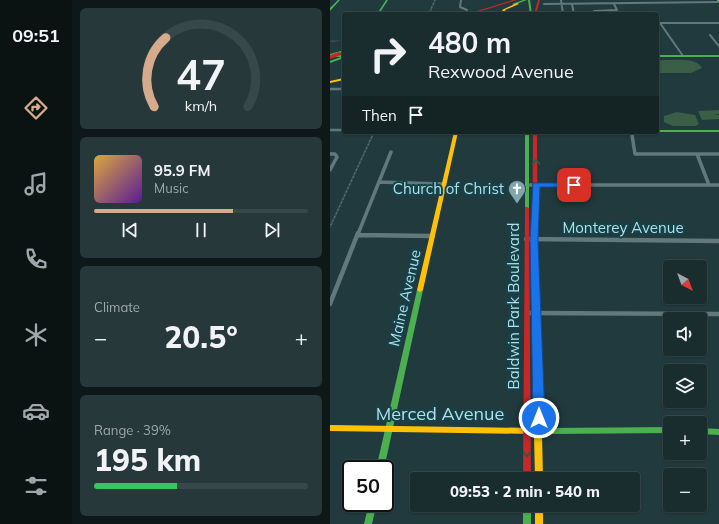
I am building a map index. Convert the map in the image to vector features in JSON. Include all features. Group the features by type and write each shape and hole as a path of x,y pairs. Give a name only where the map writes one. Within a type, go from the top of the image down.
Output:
{"main road":[{"path":"379,12 387,0"},
{"path":"475,12 490,5 493,0"},
{"path":"476,12 516,0"},
{"path":"477,12 522,0"},
{"path":"478,12 527,1"},
{"path":"527,1 530,12"},
{"path":"503,12 504,9 527,1"},
{"path":"330,10 337,2"},
{"path":"533,12 541,2"},
{"path":"659,56 719,56"},
{"path":"330,82 342,79"},
{"path":"659,131 719,131"},
{"name":"Maine Avenue","path":"382,460 443,184 456,134"},
{"name":"Baldwin Park Boulevard","path":"527,134 527,472"},
{"name":"Baldwin Park Boulevard","path":"535,134 536,185 534,240 539,472"},
{"name":"Merced Avenue","path":"330,428 539,431 612,429 663,430"},
{"path":"707,431 719,432"},
{"path":"368,524 371,512"},
{"path":"527,512 527,524"},
{"path":"539,512 539,524"}],"street":[{"path":"461,0 460,7 471,12"},
{"path":"561,0 563,12"},
{"path":"541,2 561,4 614,4 719,1"},
{"path":"572,4 574,12"},
{"path":"594,11 617,10 614,4"},
{"path":"660,23 719,23"},
{"path":"660,23 683,56"},
{"path":"710,35 719,46"},
{"path":"330,89 342,89"},
{"path":"330,130 342,130"},
{"path":"632,134 635,154 719,154"},
{"path":"330,304 391,152"},
{"path":"330,154 335,154 337,157 330,170"},
{"path":"697,154 709,185"},
{"path":"379,182 443,184"},
{"path":"526,185 719,185"},
{"path":"358,235 432,236"},
{"name":"Monterey Avenue","path":"526,239 719,241"},
{"path":"527,313 719,314"}],"green space":[{"path":"659,60 688,60 699,64 702,68 691,73 659,73"},
{"path":"719,110 719,114 713,114 719,115 719,119 702,120 698,111"},
{"path":"677,112 695,115 699,124 696,126 673,126 664,122 664,116"}],"building":[{"path":"330,40 342,40 342,41 330,43"}],"waterway":[{"path":"330,4 341,0"}],"railway":[{"path":"430,12 435,0"},
{"path":"330,227 373,134"}],"traffic: fast":[{"path":"330,10 339,0"},
{"path":"379,12 387,0"},
{"path":"513,4 526,0"},
{"path":"529,0 531,12"},
{"path":"331,55 342,52"},
{"path":"332,56 342,56"},
{"path":"659,56 719,56"},
{"path":"330,62 342,58"},
{"path":"659,131 719,131"},
{"path":"527,134 527,208"},
{"path":"382,460 420,290"},
{"path":"551,431 663,430"},
{"path":"707,431 719,432"},
{"path":"368,524 371,512"},
{"path":"527,512 527,524"}],"traffic: slow":[{"path":"504,12 503,10 518,4"},
{"path":"330,82 342,79"},
{"path":"420,290 456,134"},
{"path":"535,280 539,472"},
{"path":"330,428 551,431"},
{"path":"539,512 539,524"}],"traffic: jam":[{"path":"475,12 516,0"},
{"path":"536,12 539,0"},
{"path":"330,57 339,54"},
{"path":"535,134 535,280"},
{"path":"527,208 527,472"}],"place":[{"name":"Church of Christ","path":"517,204"}],"route":[{"path":"539,418 534,240 536,185 574,185"}]}
